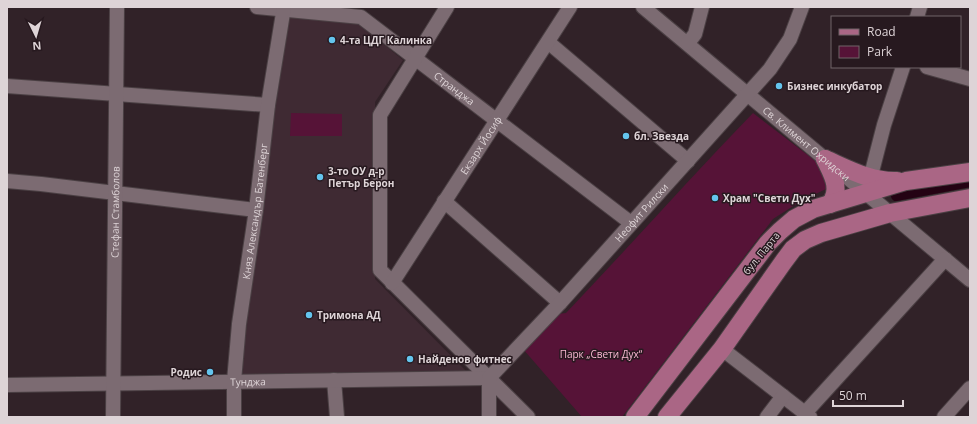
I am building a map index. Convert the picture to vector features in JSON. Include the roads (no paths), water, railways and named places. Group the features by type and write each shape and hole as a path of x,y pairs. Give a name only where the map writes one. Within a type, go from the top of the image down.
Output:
{"main road":[{"path":"825,159 852,171 868,185 970,172"},
{"path":"825,159 835,182 836,189 834,199 830,204"},
{"name":"бул. Парта","path":"635,417 768,243 780,231 794,219 813,209 830,204 868,185"},
{"path":"667,417 722,349 793,249 805,240 821,233 890,213 970,198"}],"street":[{"name":"Стефан Стамболов","path":"113,417 117,7"},
{"name":"Странджа","path":"257,7 363,12 415,58 631,223"},
{"path":"447,7 380,115 380,270 528,417"},
{"name":"Екзарх Йосиф","path":"392,283 570,7"},
{"name":"Св. Климент Охридски","path":"643,7 688,43 825,159"},
{"path":"688,43 695,34 702,7"},
{"name":"Неофит Рилски","path":"489,378 560,303 770,69 790,39 802,7"},
{"name":"Княз Александър Батенберг","path":"234,417 234,381 239,324 256,210 268,105 284,8"},
{"path":"548,42 688,161"},
{"path":"902,68 868,185 890,213 970,280"},
{"path":"931,68 970,79"},
{"path":"7,86 268,105"},
{"path":"7,181 256,210"},
{"path":"444,201 560,303"},
{"path":"722,349 808,415 945,259"},
{"path":"489,378 489,417"},
{"name":"Тунджа","path":"7,385 489,378"},
{"path":"334,380 337,417"},
{"path":"944,417 970,388"},
{"path":"767,417 783,396"}],"waterway":[{"path":"896,196 970,182"}],"place":[{"name":"4-та ЦДГ Калинка","path":"332,40"},
{"name":"Бизнес инкубатор","path":"779,86"},
{"name":"бл. Звезда","path":"626,136"},
{"name":"3-то ОУ д-р Петър Берон","path":"320,177"},
{"name":"Храм \"Свети Дух\"","path":"715,198"},
{"name":"Тримона АД","path":"309,315"},
{"name":"Найденов фитнес","path":"410,359"},
{"name":"Родис","path":"210,372"}],"park label":[{"name":"Парк „Свети Дух“","path":"601,354"}]}
